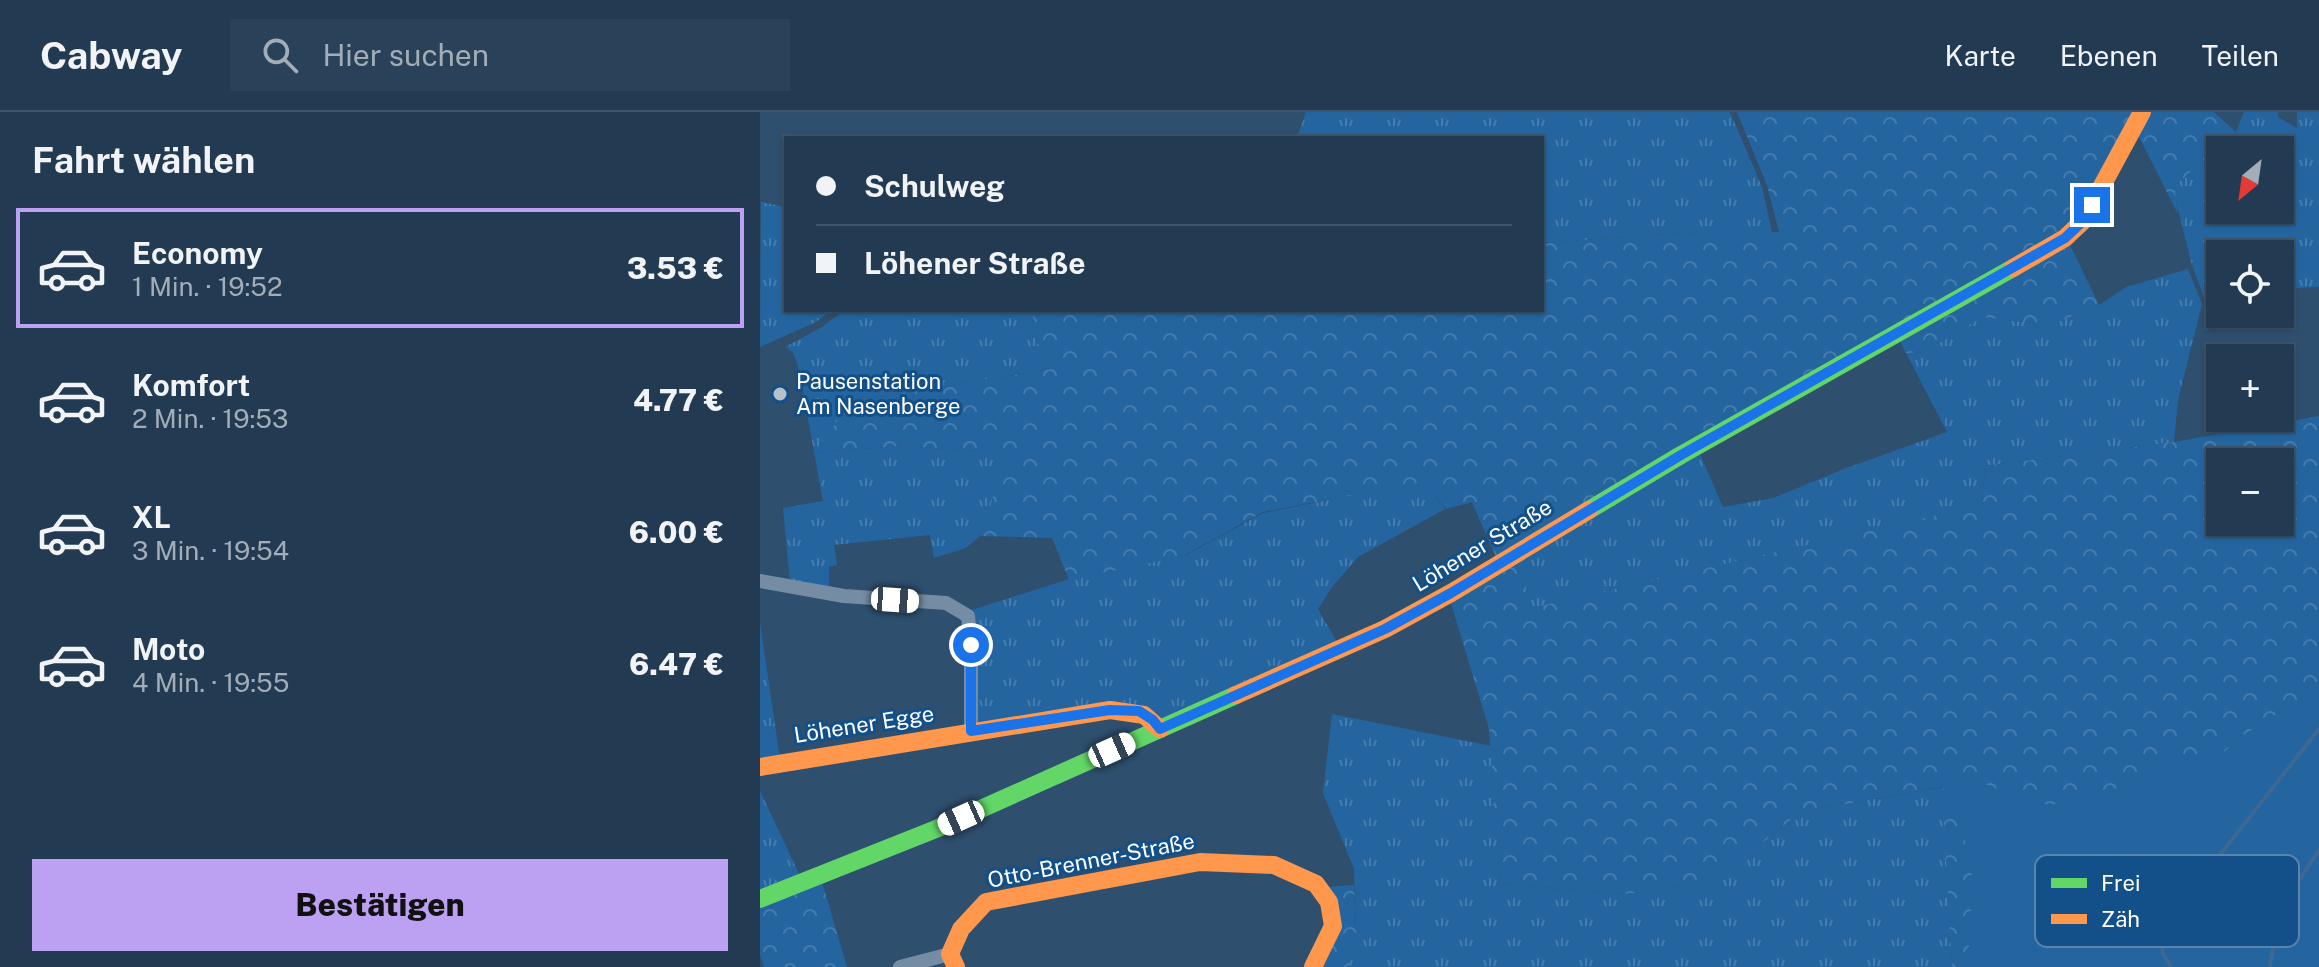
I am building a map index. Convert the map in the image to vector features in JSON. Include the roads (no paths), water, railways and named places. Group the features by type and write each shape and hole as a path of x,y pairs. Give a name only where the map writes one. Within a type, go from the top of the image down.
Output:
{"street":[{"name":"Löhener Straße","path":"760,899 936,829 1385,629 1451,593 1681,455 2065,238 2083,221 2142,112"},
{"path":"760,581 844,596 946,603 968,616 971,731"},
{"name":"Löhener Egge","path":"760,767 1110,710 1139,711 1160,729"},
{"name":"Otto-Brenner-Straße","path":"900,967 953,960 961,929 986,902 1200,862 1274,865 1316,884 1329,902 1333,926 1313,967"}],"waterway":[{"path":"2220,855 2319,729"},
{"path":"2299,880 2319,850"},
{"path":"2162,947 2171,967"},
{"path":"2270,967 2273,947"}],"place":[{"name":"Pausenstation Am Nasenberge","path":"780,394"}]}
